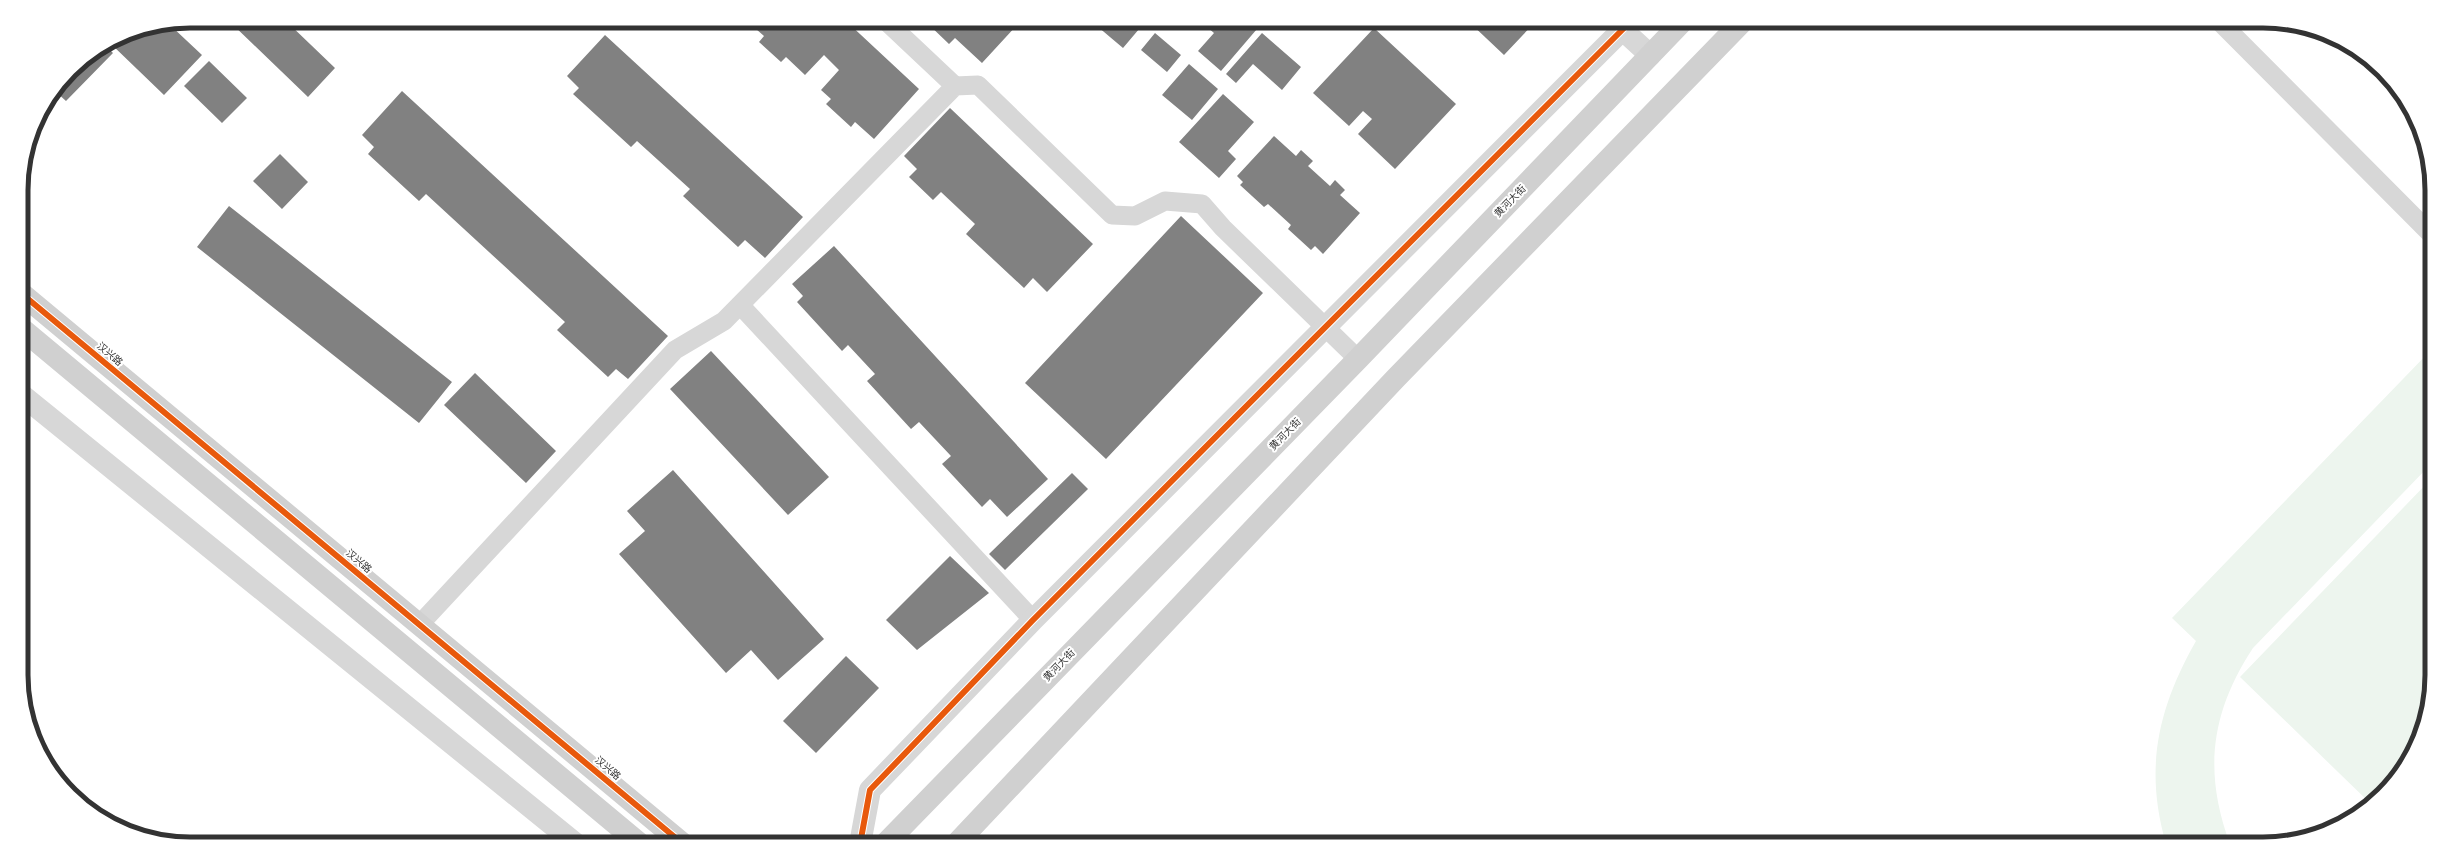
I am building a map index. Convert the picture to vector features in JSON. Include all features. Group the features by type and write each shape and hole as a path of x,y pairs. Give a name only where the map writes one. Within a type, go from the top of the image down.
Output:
{"main road":[{"name":"黄河大街","path":"891,837 1358,359 1676,28"},
{"path":"963,837 1396,378 1736,28"},
{"name":"汉兴路","path":"28,299 675,837"},
{"path":"28,334 632,837"}],"street":[{"path":"861,837 870,790 1033,620 1325,328 1618,28"},
{"path":"1626,28 1650,55"},
{"path":"28,401 567,837"}],"lane":[{"path":"894,28 956,86"},
{"path":"2226,28 2425,228"},
{"path":"420,624 675,350 724,321 956,86 978,85 1112,215 1135,216 1165,201 1202,204 1223,228 1358,359"},
{"path":"740,305 1033,620"}],"shaded area":[{"path":"2425,356 2425,470 2253,648 2228,695 2220,719 2214,767 2216,792 2228,837 2164,837 2159,816 2156,790 2158,739 2172,690 2196,641 2172,618"},
{"path":"2425,485 2424,696 2413,737 2398,765 2378,790 2367,800 2240,677"}],"building":[{"path":"236,28 293,28 335,68 308,97"},
{"path":"755,28 854,28 919,89 874,139 855,122 851,127 826,104 831,99 821,90 839,70 824,55 805,75 786,57 781,62 759,42 764,36"},
{"path":"932,28 1014,28 982,63 955,38 949,44"},
{"path":"1099,28 1140,28 1123,48"},
{"path":"1208,28 1257,29 1221,71 1198,51 1214,33"},
{"path":"1374,28 1456,104 1395,169 1358,134 1372,119 1363,111 1349,126 1313,93"},
{"path":"1475,28 1529,28 1504,55"},
{"path":"174,29 202,55 164,95 114,47 128,40 158,31"},
{"path":"1155,33 1181,55 1167,72 1141,50"},
{"path":"1262,33 1301,67 1282,90 1253,64 1236,83 1226,74"},
{"path":"605,35 803,217 765,258 745,240 738,247 683,196 690,189 637,141 631,147 573,94 579,88 567,76"},
{"path":"110,50 113,53 66,101 59,94 61,91 75,75 91,61"},
{"path":"209,61 247,98 222,123 184,86"},
{"path":"1189,64 1218,89 1192,120 1162,95"},
{"path":"402,91 668,336 628,379 616,369 608,377 557,330 565,322 426,194 419,201 368,154 374,147 362,135"},
{"path":"1223,94 1254,122 1228,151 1236,159 1219,178 1179,142"},
{"path":"950,108 1093,244 1047,292 1033,278 1024,288 966,234 975,224 941,192 933,200 909,177 917,169 904,156"},
{"path":"1274,136 1296,156 1301,150 1313,161 1308,166 1330,186 1335,180 1345,190 1340,195 1360,213 1323,254 1315,246 1311,250 1288,229 1291,225 1268,204 1264,207 1240,185 1243,182 1237,176"},
{"path":"280,154 308,182 282,209 253,181"},
{"path":"229,206 452,382 419,423 197,247"},
{"path":"1181,216 1263,293 1106,459 1025,383"},
{"path":"834,246 1048,479 1007,517 990,499 982,507 942,464 951,456 919,422 911,429 867,381 875,374 848,345 842,351 797,302 803,296 792,284"},
{"path":"711,351 829,477 788,515 670,389"},
{"path":"475,373 556,451 526,483 444,405"},
{"path":"673,470 824,639 778,680 751,650 726,673 619,554 645,531 627,511"},
{"path":"1072,473 1088,489 1005,570 989,554"},
{"path":"950,556 989,593 917,650 886,620"},
{"path":"846,656 879,688 816,753 783,721"}],"cycle path":[{"path":"861,837 870,790 1033,620 1624,28"},
{"path":"28,299 675,837"}]}
